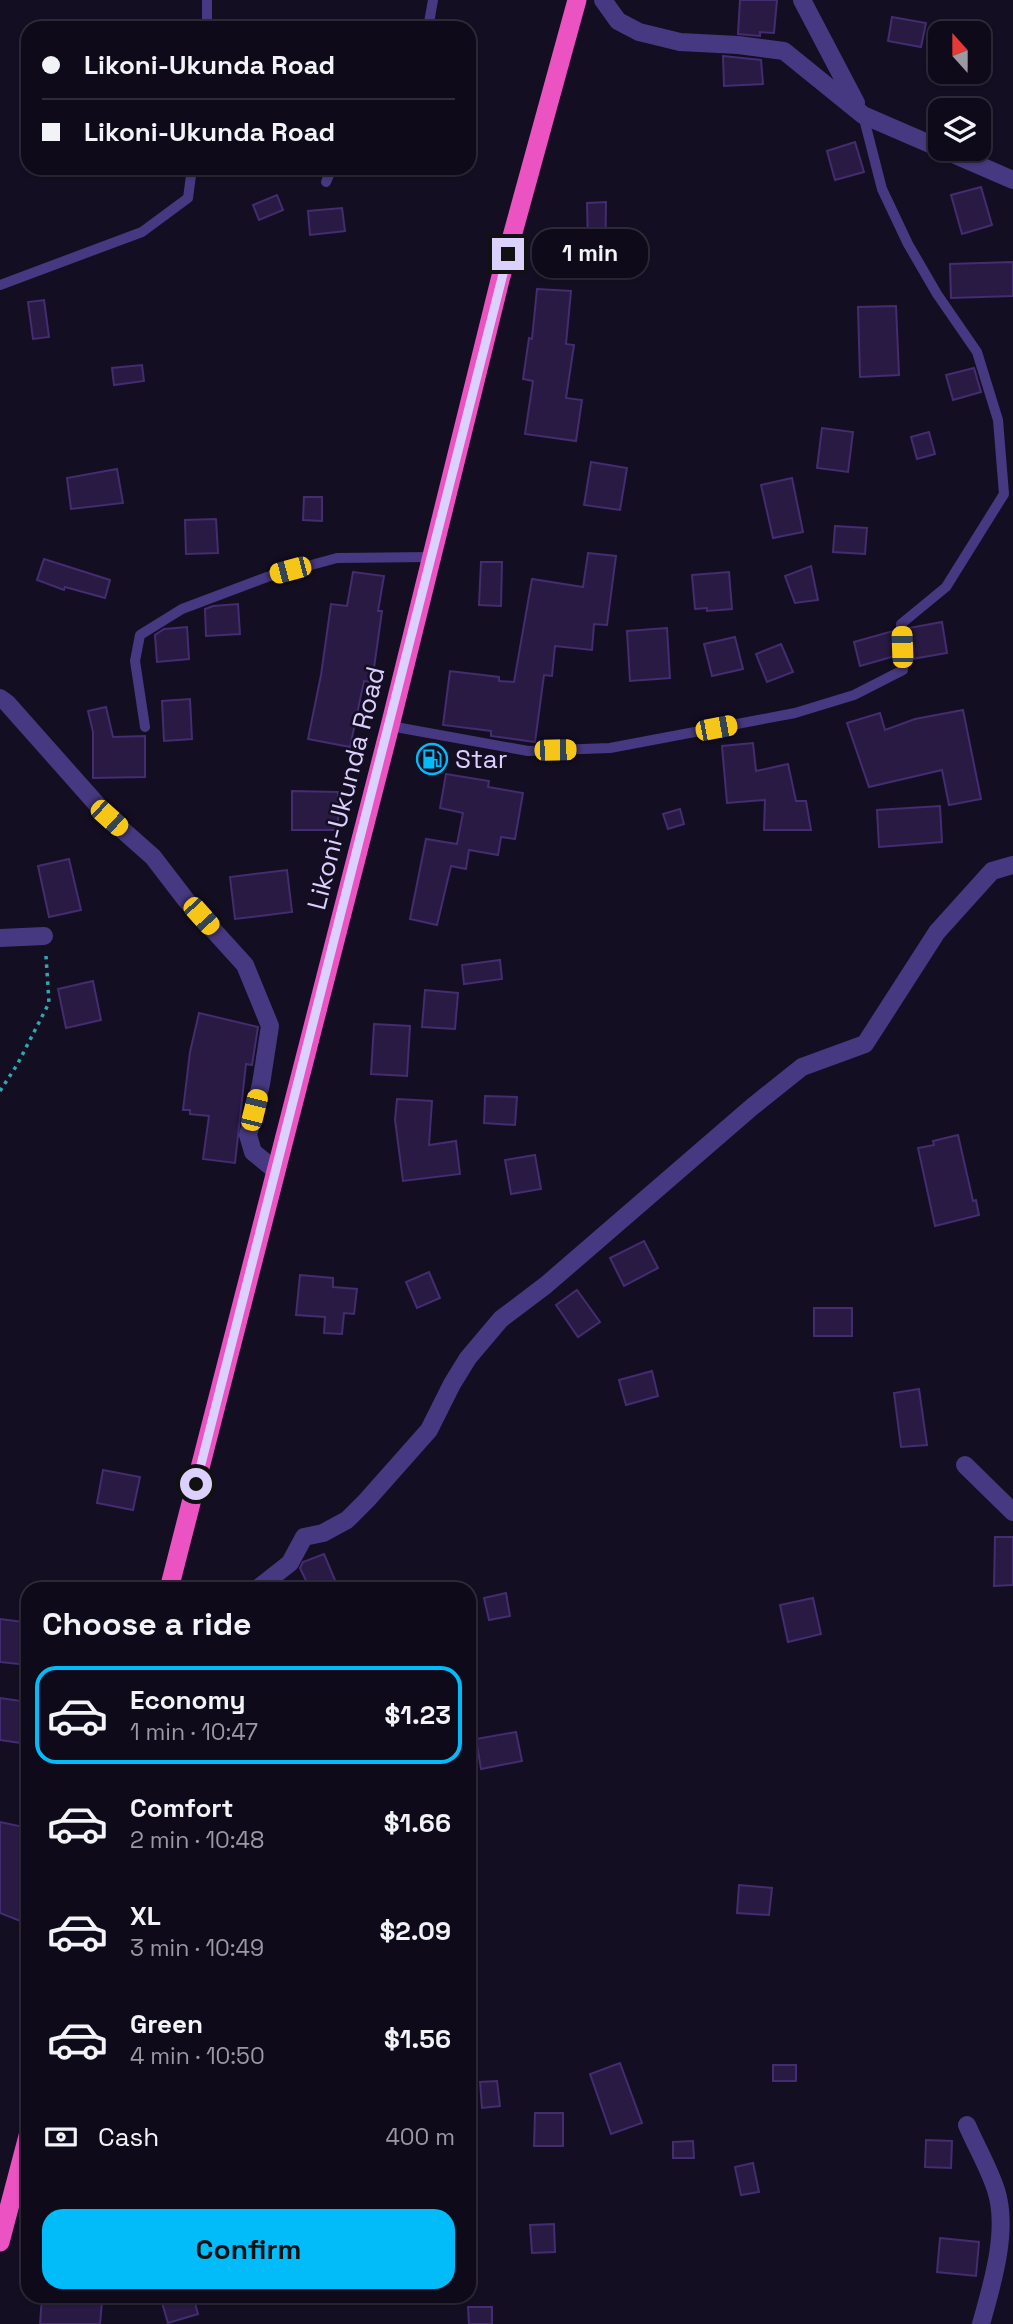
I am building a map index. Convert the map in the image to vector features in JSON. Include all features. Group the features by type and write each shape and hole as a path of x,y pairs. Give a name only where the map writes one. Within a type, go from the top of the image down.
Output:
{"highway":[{"name":"Likoni-Ukunda Road","path":"171,1582 390,726 500,280 577,0"},
{"path":"0,2242 21,2162"}],"street":[{"path":"603,0 618,21 639,32 680,42 784,51 863,115 1013,180"},
{"path":"802,0 863,115"},
{"path":"0,698 109,818 153,857 186,900 245,965 270,1027 261,1084 248,1135 253,1152 275,1170"},
{"path":"266,1582 290,1563 304,1537 323,1533 347,1520 367,1500 429,1430 468,1358 501,1320 545,1286 802,1067 865,1044 937,932 992,871 1013,865"},
{"path":"0,939 44,936"},
{"path":"965,1465 1013,1512"},
{"path":"967,2125 996,2189 1001,2213 995,2274 981,2324"}],"lane":[{"path":"207,0 207,21"},
{"path":"429,21 433,0"},
{"path":"390,726 528,751 610,748 795,713 854,695 903,670 901,624 946,587 1004,494 998,420 977,352 937,294 908,244 882,189 863,115"},
{"path":"0,285 142,232 188,198 191,175"},
{"path":"326,182 329,175"},
{"path":"145,727 135,661 140,635 182,609 267,577 337,558 430,557"}],"path":[{"path":"0,1091 17,1065 49,1003 44,936"}],"building":[{"path":"740,0 777,0 774,33 760,32 760,36 738,34"},
{"path":"892,17 926,23 921,47 888,41"},
{"path":"723,56 761,60 763,84 724,86"},
{"path":"855,142 864,172 835,180 827,151"},
{"path":"981,187 992,225 962,234 951,195"},
{"path":"277,195 283,210 259,220 253,205"},
{"path":"606,202 605,264 583,264 583,242 588,242 587,203"},
{"path":"342,208 345,231 310,235 308,211"},
{"path":"1013,262 1013,296 951,298 950,264"},
{"path":"537,289 571,291 566,344 574,345 566,398 582,400 576,441 525,434 533,381 523,379 529,338 532,339"},
{"path":"44,300 49,337 33,339 28,302"},
{"path":"896,306 899,375 860,377 858,307"},
{"path":"142,365 144,381 114,385 112,368"},
{"path":"974,368 981,392 953,400 946,375"},
{"path":"822,428 853,432 848,472 817,468"},
{"path":"929,432 935,454 917,459 911,437"},
{"path":"591,462 627,468 620,510 584,505"},
{"path":"117,469 123,503 71,509 67,478"},
{"path":"792,478 803,532 773,538 761,485"},
{"path":"304,497 322,497 322,521 303,520"},
{"path":"216,519 218,553 186,554 185,520"},
{"path":"835,526 867,528 865,554 833,552"},
{"path":"588,553 616,556 607,625 594,624 592,650 555,646 552,676 544,675 535,742 491,736 491,731 443,725 450,671 499,677 499,681 514,682 532,579 583,587"},
{"path":"44,559 110,580 105,598 65,587 64,590 37,580"},
{"path":"481,562 502,562 501,606 479,605"},
{"path":"811,566 818,600 795,603 785,576"},
{"path":"353,572 384,576 372,682 364,681 350,747 308,739 331,604 347,606"},
{"path":"729,572 732,609 695,609 692,575"},
{"path":"238,604 240,634 206,636 205,609"},
{"path":"942,622 947,653 912,659 909,628"},
{"path":"187,627 189,659 157,662 155,635 164,629"},
{"path":"667,628 670,678 630,681 627,631"},
{"path":"893,631 895,656 860,666 854,642"},
{"path":"735,637 743,669 712,676 704,644"},
{"path":"781,644 793,672 767,682 756,654"},
{"path":"190,699 192,739 164,741 162,701"},
{"path":"106,707 113,737 145,736 145,777 93,778 93,732 88,711"},
{"path":"963,710 981,799 949,805 942,770 869,787 847,723 880,713 885,730 915,719"},
{"path":"753,743 756,771 788,764 796,801 806,801 811,830 764,830 765,800 727,803 722,746"},
{"path":"446,774 489,781 488,787 523,793 515,839 501,837 498,855 469,850 466,869 451,866 437,925 410,919 426,839 457,844 463,813 440,808"},
{"path":"292,791 338,792 338,830 292,830"},
{"path":"940,806 942,842 879,847 877,810"},
{"path":"680,809 684,824 668,829 663,814"},
{"path":"69,859 81,910 49,917 38,866"},
{"path":"287,870 292,912 235,919 230,877"},
{"path":"500,960 502,979 464,984 462,965"},
{"path":"93,981 101,1020 66,1028 58,989"},
{"path":"425,990 458,993 455,1029 422,1027"},
{"path":"199,1013 258,1027 252,1065 246,1064 235,1163 203,1159 209,1116 190,1114 190,1110 183,1110 190,1052"},
{"path":"374,1024 410,1026 407,1076 371,1074"},
{"path":"485,1096 517,1097 515,1125 484,1123"},
{"path":"397,1099 432,1101 429,1145 456,1141 460,1174 403,1181 395,1120"},
{"path":"958,1135 973,1201 976,1200 979,1215 935,1226 918,1148"},
{"path":"535,1155 541,1189 511,1194 505,1160"},
{"path":"644,1241 658,1268 624,1286 610,1258"},
{"path":"429,1272 440,1298 417,1308 406,1282"},
{"path":"300,1275 333,1278 333,1287 357,1289 354,1314 344,1313 342,1334 324,1333 325,1317 296,1315"},
{"path":"577,1290 600,1322 578,1337 556,1305"},
{"path":"814,1308 852,1308 852,1336 814,1336"},
{"path":"652,1371 658,1396 626,1405 619,1380"},
{"path":"919,1389 927,1445 901,1447 894,1393"},
{"path":"103,1470 140,1477 133,1510 97,1503"},
{"path":"995,1537 1013,1537 1013,1585 994,1586"},
{"path":"324,1554 336,1582 307,1582 300,1568 303,1562"},
{"path":"506,1593 510,1616 489,1620 484,1598"},
{"path":"813,1598 821,1634 788,1642 780,1605"},
{"path":"0,1619 21,1622 21,1664 0,1662"},
{"path":"0,1698 21,1701 21,1743 0,1740"},
{"path":"516,1732 522,1761 481,1769 476,1739"},
{"path":"0,1822 21,1826 21,1921 0,1913"},
{"path":"739,1885 772,1888 769,1915 737,1913"},
{"path":"620,2063 642,2123 611,2134 590,2074"},
{"path":"773,2065 796,2065 796,2081 773,2081"},
{"path":"497,2081 500,2106 482,2108 480,2082"},
{"path":"535,2113 563,2113 563,2146 534,2146"},
{"path":"926,2140 952,2141 951,2168 925,2167"},
{"path":"693,2141 694,2158 673,2158 673,2142"},
{"path":"753,2163 759,2192 741,2195 735,2167"},
{"path":"554,2224 555,2252 532,2253 530,2225"},
{"path":"940,2238 979,2242 976,2276 937,2272"},
{"path":"42,2303 102,2303 100,2324 40,2324"},
{"path":"162,2303 195,2303 198,2314 168,2323"},
{"path":"468,2307 492,2307 492,2324 469,2324"}],"place":[{"name":"Star","path":"432,759"}],"route":[{"path":"196,1484 508,254"}]}
